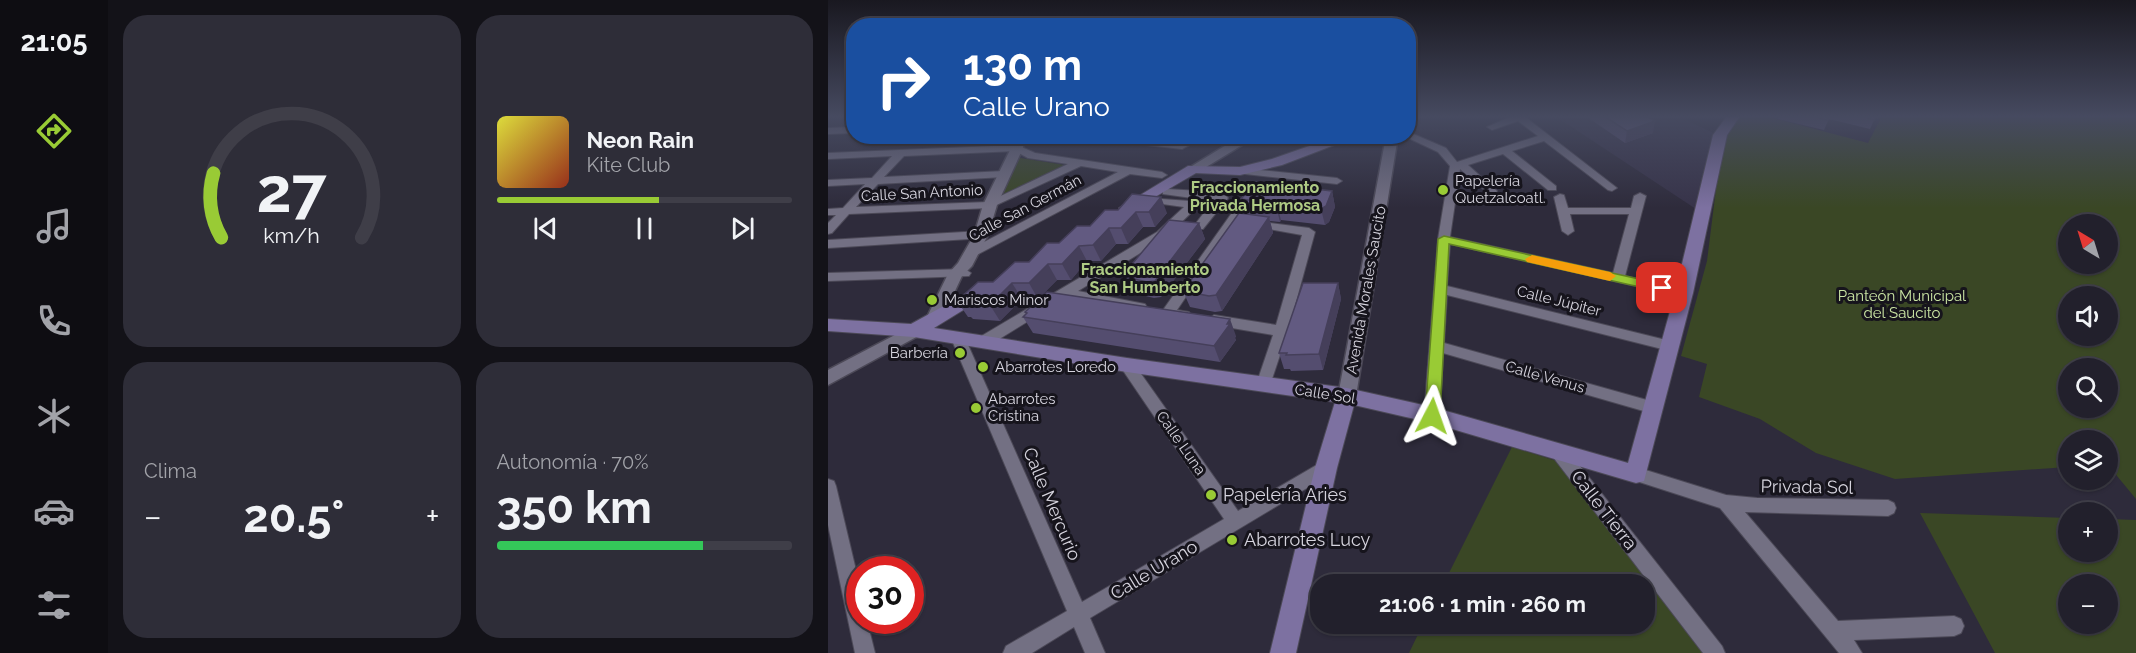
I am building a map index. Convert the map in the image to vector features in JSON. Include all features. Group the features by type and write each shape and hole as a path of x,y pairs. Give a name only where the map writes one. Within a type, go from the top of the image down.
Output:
{"main road":[{"path":"1112,216 1193,169 1240,171 1277,162 1322,146"},
{"path":"1636,474 1684,293 1717,146"},
{"path":"914,331 992,286"},
{"name":"Calle Sol","path":"828,325 914,331 1127,365 1347,396 1432,416 1636,474"},
{"name":"Avenida Morales Saucito","path":"1283,653 1326,468 1347,396"}],"street":[{"path":"828,156 901,153 970,146"},
{"path":"934,319 981,235 990,206 1016,146"},
{"path":"1022,146 1032,156 1162,175"},
{"path":"1193,169 1233,146"},
{"name":"Avenida Morales Saucito","path":"1347,396 1390,146"},
{"path":"1434,146 1442,150 1457,165 1492,191"},
{"path":"1457,165 1516,146"},
{"path":"1557,146 1612,188"},
{"path":"1505,150 1556,193 1564,211 1568,231"},
{"path":"828,230 901,153"},
{"name":"Calle San Antonio","path":"828,212 990,206 1080,163"},
{"path":"1432,416 1444,239 1457,165"},
{"name":"Calle San Germán","path":"964,267 1127,171"},
{"path":"1240,171 1337,181"},
{"path":"828,183 1004,174"},
{"path":"1167,192 1222,198 1199,227"},
{"path":"983,342 1161,235 1192,206 1200,194"},
{"path":"1250,195 1168,313 1281,331"},
{"path":"1618,278 1640,196"},
{"path":"1152,200 1215,208"},
{"path":"1564,211 1636,211"},
{"path":"1231,221 1308,231 1281,331 1263,385"},
{"path":"828,244 981,235"},
{"path":"1444,239 1684,293"},
{"path":"828,277 964,267"},
{"path":"951,309 964,267"},
{"name":"Calle Júpiter","path":"1440,289 1670,346"},
{"path":"1066,293 1140,307"},
{"path":"828,378 914,331"},
{"name":"Calle Mercurio","path":"958,338 1095,653"},
{"name":"Calle Venus","path":"1437,346 1654,408"},
{"name":"Calle Luna","path":"1127,365 1235,521"},
{"name":"Calle Tierra","path":"1559,452 1715,653"},
{"name":"Calle Urano","path":"1013,653 1326,468"},
{"name":"Calle Sol","path":"1636,474 1726,502"},
{"path":"828,486 865,653"},
{"path":"1726,502 1852,653"},
{"name":"Privada Sol","path":"1726,502 1757,506 1888,508"},
{"path":"1833,630 1954,626"}],"shaded area":[{"path":"1601,146 1716,146 1702,213"}],"green space":[{"name":"Panteón Municipal del Saucito","path":"1721,146 2136,146 2136,499 2118,477 2118,430 2058,430 2058,468 1895,479 1816,453 1760,419 1699,397 1707,364 1681,356 1707,261"},
{"path":"1014,157 1071,166 994,203"},
{"path":"1512,447 1563,463 1645,574 1448,574"},
{"path":"1920,513 2058,518 2058,562 2118,562 2118,519 2136,520 2136,653 1995,653"},
{"path":"1655,587 1704,653 1409,653 1418,634 1655,634"}],"building":[{"path":"1256,182 1332,191 1326,206 1321,209 1246,203 1248,200 1241,199"},
{"path":"1132,194 1161,197 1149,212 1136,212 1121,228 1109,228 1093,245 1079,246 1062,264 1048,264 1029,283 1012,283 990,305 957,301 978,282 993,282 1015,262 1029,262 1047,243 1059,243 1077,226 1090,226 1105,210 1118,210"},
{"path":"1239,213 1269,217 1216,295 1209,296 1183,291"},
{"path":"1169,220 1199,223 1155,281 1147,282 1122,276"},
{"path":"1303,283 1338,283 1319,354 1286,355 1287,353 1279,353"},
{"path":"1047,292 1230,319 1227,324 1230,324 1214,346 1023,317 1027,313 1025,312"}],"slow traffic":[{"path":"1532,259 1610,276"}],"place":[{"name":"Papelería Quetzalcoatl.","path":"1443,190"},
{"name":"Mariscos Minor","path":"932,300"},
{"name":"Barbería","path":"960,353"},
{"name":"Abarrotes Loredo","path":"983,367"},
{"name":"Abarrotes Cristina","path":"976,408"},
{"name":"Papelería Aries","path":"1211,495"},
{"name":"Abarrotes Lucy","path":"1232,540"}],"district":[{"name":"Fraccionamiento Privada Hermosa","path":"1255,196"},
{"name":"Fraccionamiento San Humberto","path":"1145,278"}],"route":[{"path":"1432,416 1444,239 1662,288"}]}
